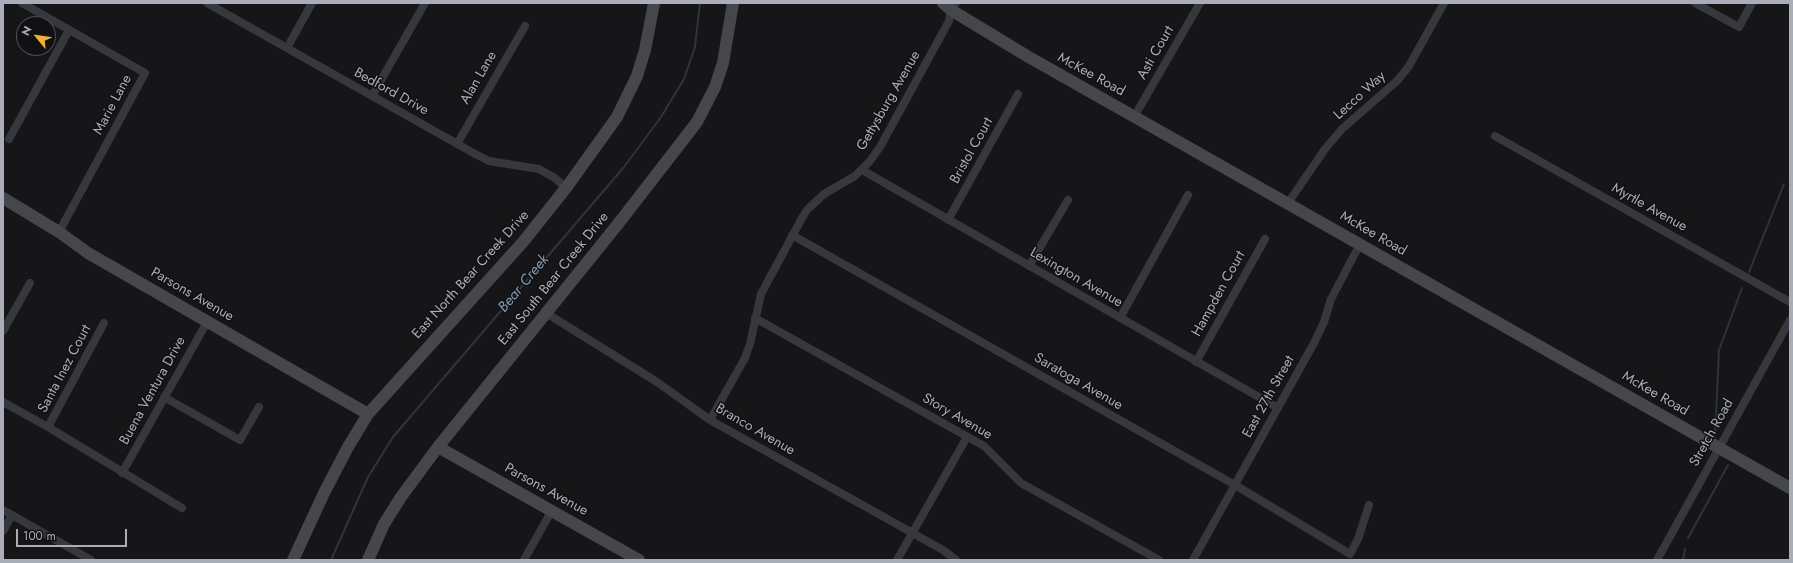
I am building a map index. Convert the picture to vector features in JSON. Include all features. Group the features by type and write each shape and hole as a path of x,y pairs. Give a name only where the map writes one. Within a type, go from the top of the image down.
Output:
{"street":[{"name":"Marie Lane","path":"22,3 145,73 58,232"},
{"name":"Bedford Drive","path":"207,3 489,161 539,169 555,178 566,188"},
{"path":"287,48 312,3"},
{"path":"372,96 425,3"},
{"name":"East North Bear Creek Drive","path":"293,560 348,447 368,414 523,242 566,188 617,117 631,92 645,50 654,3"},
{"name":"East South Bear Creek Drive","path":"368,560 388,517 438,447 638,199 697,122 715,87 723,63 733,3"},
{"name":"Asti Court","path":"1134,117 1200,3"},
{"name":"Lecco Way","path":"1288,203 1325,149 1338,134 1398,80 1409,66 1444,3"},
{"path":"1695,3 1738,27 1752,3"},
{"name":"McKee Road","path":"950,5 1027,56 1790,488"},
{"name":"Gettysburg Avenue","path":"710,420 745,358 761,294 792,235 807,210 824,194 844,184 862,170 880,147 949,21 950,5"},
{"name":"Alan Lane","path":"457,144 525,26"},
{"path":"9,139 69,30"},
{"name":"Bristol Court","path":"948,220 1018,94"},
{"name":"Myrtle Avenue","path":"1495,136 1790,302"},
{"name":"Lexington Avenue","path":"862,170 1278,408"},
{"path":"1120,318 1188,195"},
{"name":"Parsons Avenue","path":"3,198 58,232 88,253 368,414"},
{"path":"1029,266 1068,200"},
{"name":"Saratoga Avenue","path":"792,235 1235,485 1350,554 1358,538 1369,505"},
{"name":"Hampden Court","path":"1196,362 1265,239"},
{"name":"East 27th Street","path":"1193,560 1314,343 1324,322 1331,299 1360,244"},
{"path":"3,331 30,282"},
{"name":"Branco Avenue","path":"546,313 657,382 710,420 943,550 956,560"},
{"name":"Story Avenue","path":"755,318 967,437 992,452 1021,483 1159,560"},
{"name":"Stretch Road","path":"1657,560 1718,447 1790,320"},
{"name":"Buena Ventura Drive","path":"122,473 207,322"},
{"name":"Santa Inez Court","path":"48,427 104,323"},
{"path":"164,397 240,440 259,407"},
{"path":"3,402 48,427 182,508"},
{"path":"896,560 967,437"},
{"name":"Parsons Avenue","path":"438,447 639,560"},
{"path":"3,510 90,560"},
{"path":"524,560 552,510"},
{"path":"3,531 12,515"}],"waterway":[{"name":"Bear Creek","path":"331,560 368,477 393,437 624,167 661,117 684,79 695,47 700,3"},
{"path":"1749,272 1784,184"},
{"path":"1715,437 1719,350 1742,288"},
{"path":"1688,538 1728,465"},
{"path":"1683,560 1685,549"}]}
